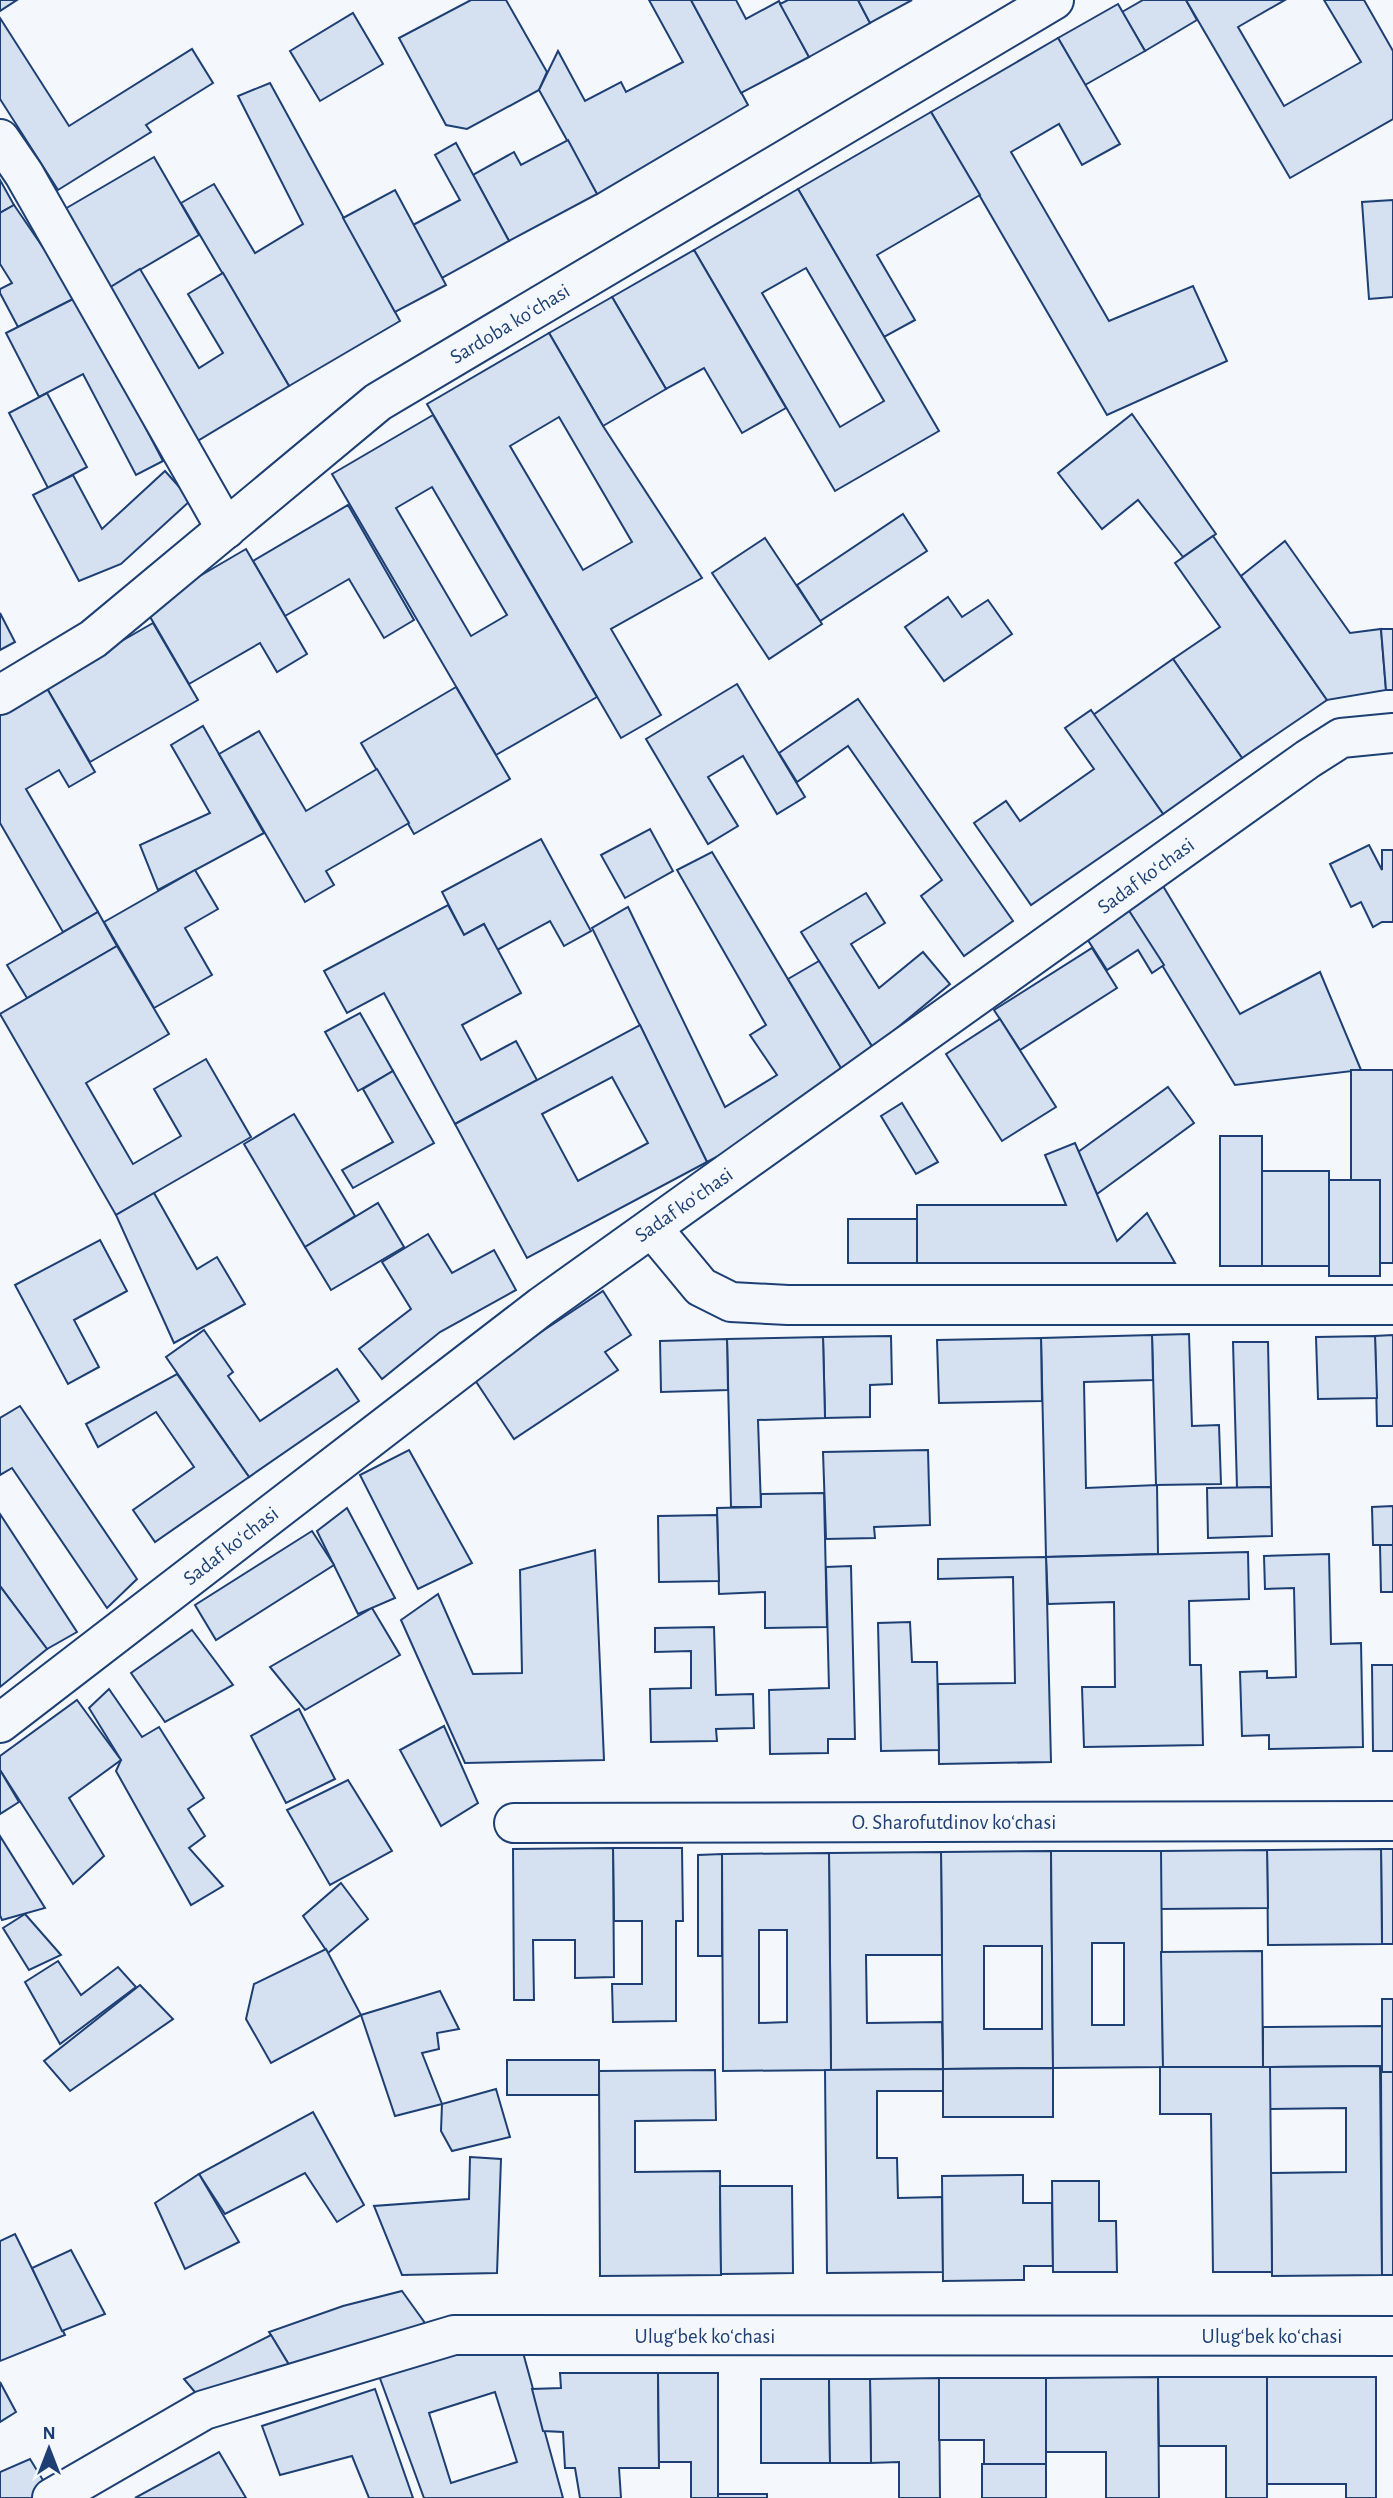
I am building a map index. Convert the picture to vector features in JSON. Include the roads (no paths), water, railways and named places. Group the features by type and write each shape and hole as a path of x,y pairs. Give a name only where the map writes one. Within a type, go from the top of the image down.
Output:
{"street":[{"name":"Sardoba koʻchasi","path":"0,695 93,639 378,402 1054,0"},
{"path":"0,139 24,174 226,529"},
{"name":"Sadaf koʻchasi","path":"0,1723 542,1306 1308,759 1342,738 1393,733"},
{"path":"652,1228 701,1287 731,1302 788,1305 1393,1305"},
{"name":"O. Sharofutdinov koʻchasi","path":"514,1823 1393,1821"},
{"name":"Ulugʻbek koʻchasi","path":"52,2498 204,2410 454,2336 1393,2336"}]}
